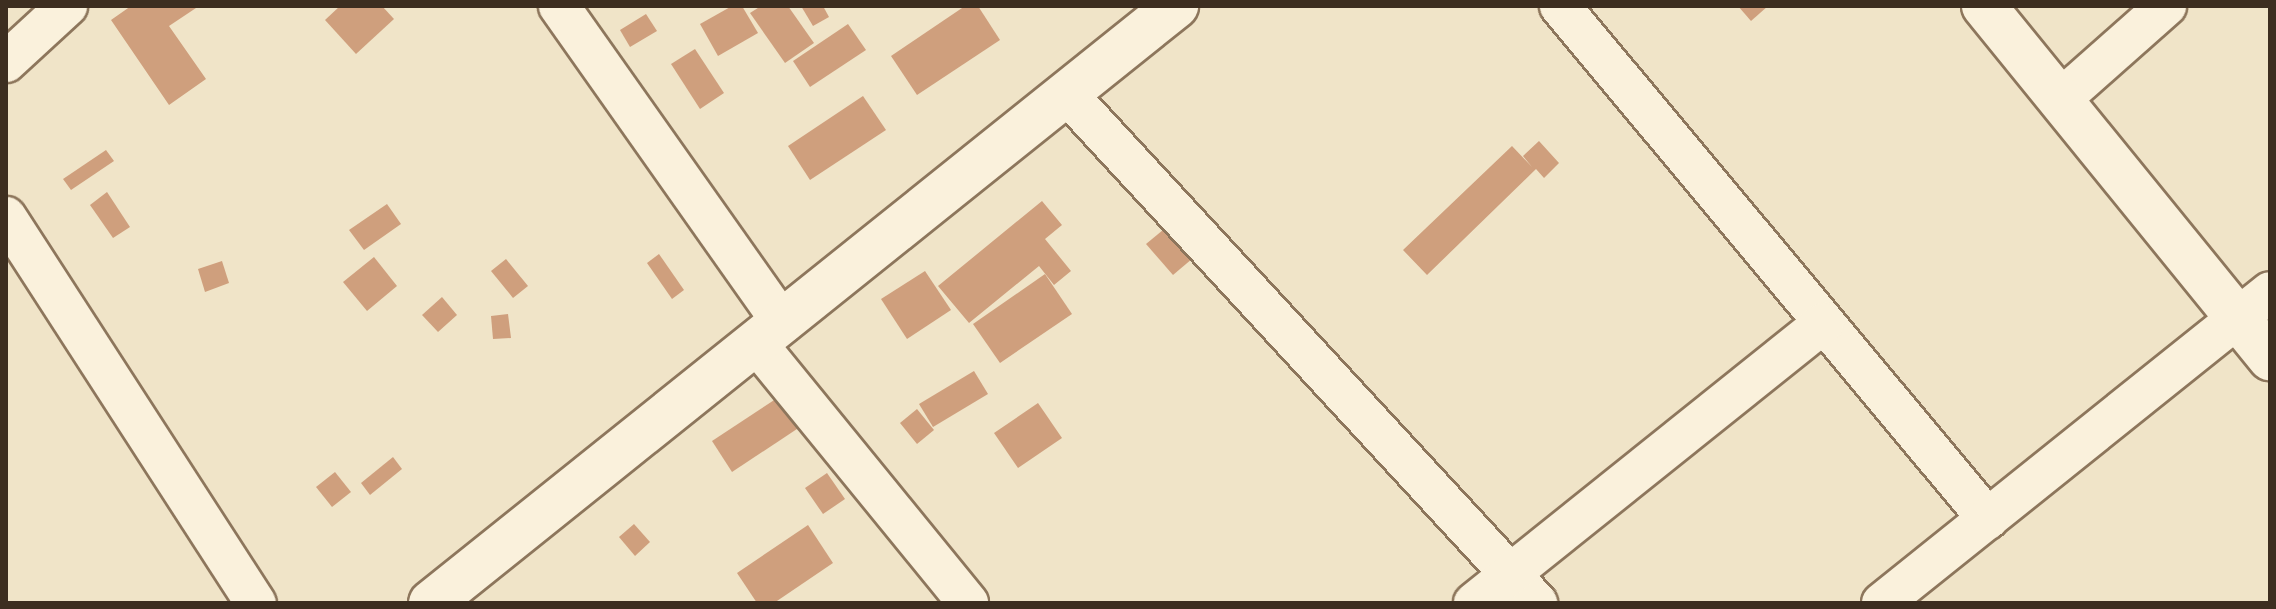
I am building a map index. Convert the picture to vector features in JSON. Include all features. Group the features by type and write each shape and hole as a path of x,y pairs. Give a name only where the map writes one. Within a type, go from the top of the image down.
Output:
{"street":[{"path":"6,62 67,6"},
{"path":"559,6 770,334 968,603"},
{"path":"1560,6 1988,519"},
{"path":"1984,6 2062,98 2254,304 2270,358"},
{"path":"2062,98 2166,6"},
{"path":"452,597 1170,8"},
{"path":"1067,94 1514,571 1537,603"},
{"path":"6,217 256,603"},
{"path":"1882,603 2254,304"},
{"path":"1474,603 1824,323"}],"building":[{"path":"131,6 199,6 169,26 206,79 169,105 111,20"},
{"path":"340,6 382,6 394,19 356,54 325,20"},
{"path":"732,6 742,6 758,33 718,56 700,24"},
{"path":"761,6 788,6 814,43 785,63 750,13"},
{"path":"801,6 823,6 829,17 813,26"},
{"path":"965,6 978,6 1000,40 917,95 891,56"},
{"path":"1738,6 1768,6 1751,21"},
{"path":"646,14 657,31 630,47 620,30"},
{"path":"848,24 866,50 810,87 793,61"},
{"path":"695,49 724,93 700,109 671,64"},
{"path":"863,96 886,130 810,180 788,146"},
{"path":"1539,141 1559,163 1544,178 1536,169 1427,275 1403,250 1512,146 1532,167 1523,156"},
{"path":"106,150 114,161 71,190 63,179"},
{"path":"107,192 130,227 113,238 90,205"},
{"path":"1042,201 1062,225 1045,239 1071,271 1054,285 1039,266 969,323 938,286"},
{"path":"387,204 401,224 364,250 349,230"},
{"path":"1186,211 1212,242 1173,275 1146,244"},
{"path":"659,254 684,290 672,299 647,263"},
{"path":"374,257 397,286 367,311 343,282"},
{"path":"506,259 528,286 513,298 491,271"},
{"path":"222,261 229,283 205,292 198,269"},
{"path":"925,271 951,310 907,339 881,299"},
{"path":"1045,274 1072,314 1000,363 973,324"},
{"path":"442,297 457,315 438,332 422,315"},
{"path":"508,314 511,338 493,339 491,316"},
{"path":"974,371 988,394 933,427 919,404"},
{"path":"791,389 812,419 732,472 712,441"},
{"path":"1038,403 1062,438 1018,468 994,433"},
{"path":"917,409 934,430 917,444 900,423"},
{"path":"393,457 402,469 370,495 361,483"},
{"path":"335,472 351,492 332,507 316,487"},
{"path":"827,473 845,499 823,514 805,488"},
{"path":"634,524 650,542 635,556 619,537"},
{"path":"808,525 833,563 774,603 757,603 737,573"}]}
